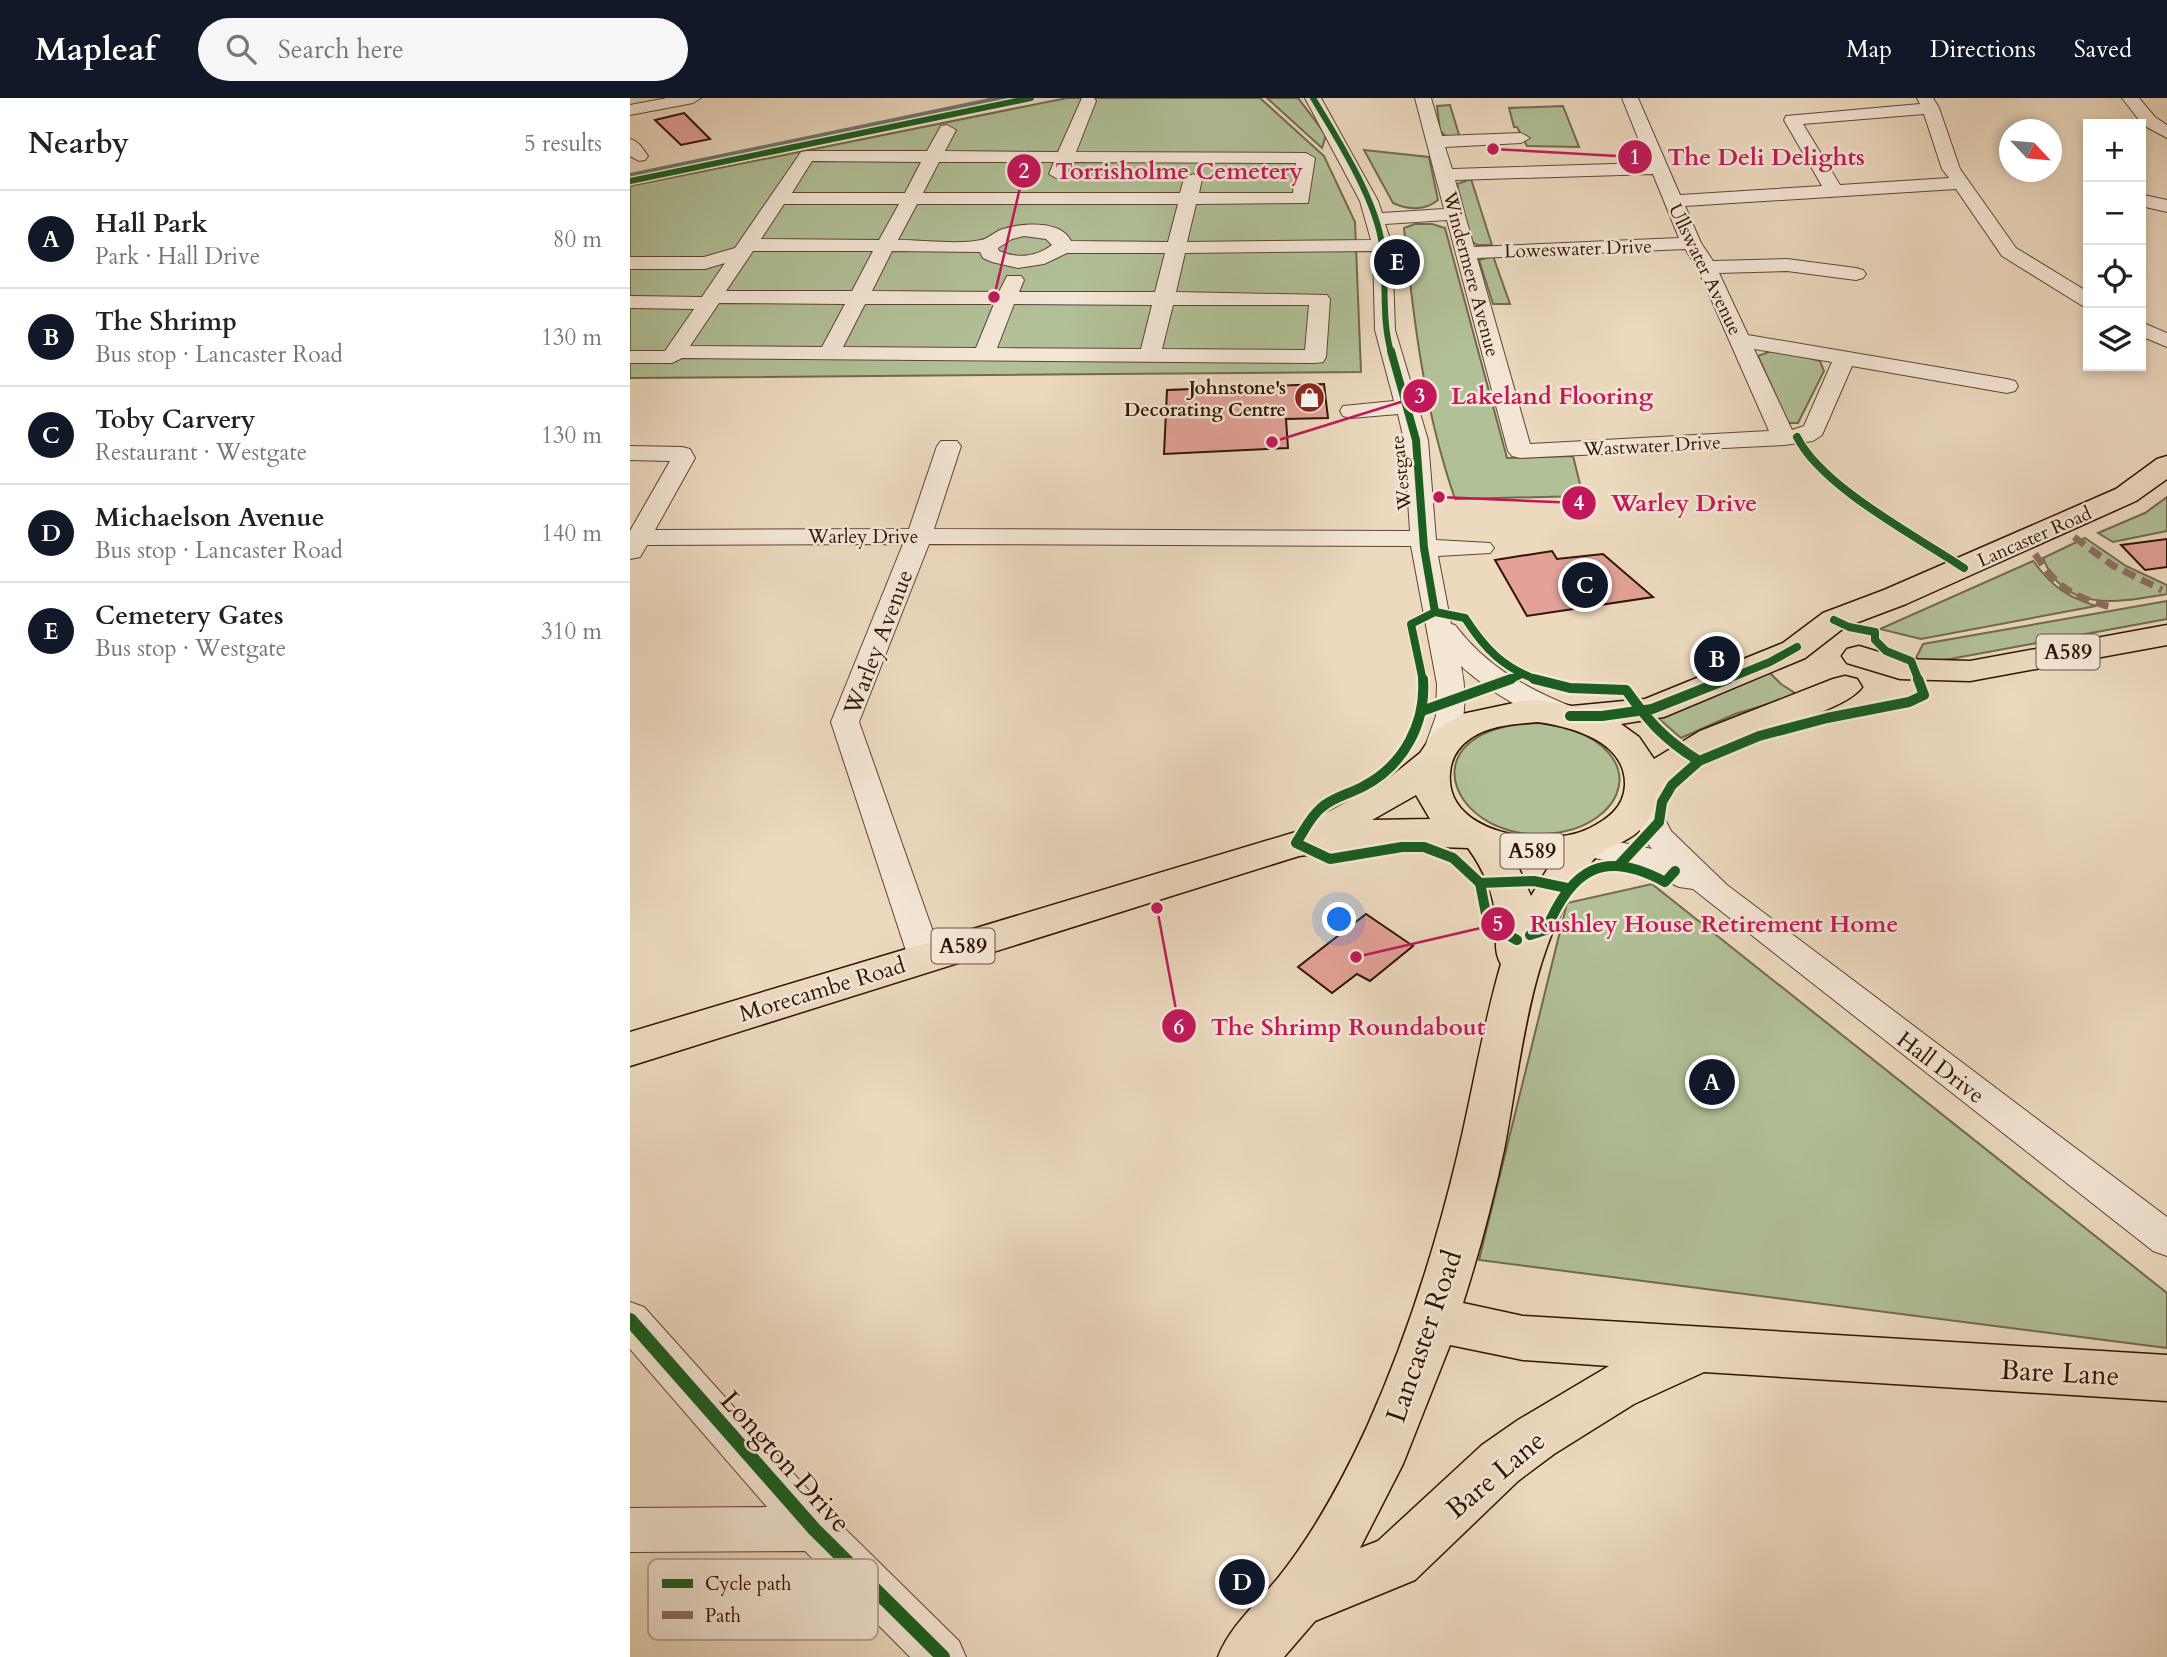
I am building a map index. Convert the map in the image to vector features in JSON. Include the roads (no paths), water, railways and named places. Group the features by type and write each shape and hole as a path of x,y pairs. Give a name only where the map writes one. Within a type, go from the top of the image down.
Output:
{"main road":[{"name":"Lancaster Road","path":"1567,715 1602,716 1652,709 1674,702 1795,649 1834,620 1895,597 2126,495 2167,465"},
{"name":"Lancaster Road","path":"1853,671 1860,629 1895,597"},
{"name":"A589","path":"1853,671 1825,688 1801,678 1790,667 1790,656 1795,649 1822,642 1840,645 1853,671 1900,689 1959,680 1970,671 2167,635"},
{"name":"A589","path":"1642,796 1642,772 1633,755 1619,739 1596,725 1567,715 1538,711 1507,713 1478,720 1455,734 1436,757 1431,778 1436,798 1448,816 1477,837 1506,848 1534,852 1585,846 1604,839 1627,822 1657,774 1686,751 1728,730 1815,703 1853,671"},
{"name":"Morecambe Road","path":"1296,843 1373,805 1418,775 1436,757"},
{"name":"Morecambe Road","path":"630,1049 1296,843 1388,830 1420,830 1477,837"},
{"name":"Lancaster Road","path":"1246,1657 1294,1601 1347,1522 1370,1477 1399,1414 1433,1319 1478,1163 1515,978 1517,940 1512,893 1496,858 1477,837"},
{"name":"Lancaster Road","path":"1515,978 1543,906 1555,884 1585,846"},
{"name":"Bare Lane","path":"1433,1319 1523,1338 2167,1378"},
{"name":"Bare Lane","path":"1294,1601 1396,1561 1500,1463 1536,1437 1615,1387 1701,1350"}],"street":[{"path":"630,110 693,98"},
{"name":"Westgate","path":"1313,98 1339,141 1376,219 1382,245 1385,330 1416,440 1424,544 1434,612 1449,668 1452,702 1446,732 1436,757"},
{"name":"Windermere Avenue","path":"1423,98 1520,451"},
{"name":"Ullswater Avenue","path":"1630,98 1691,243 1707,267 1784,438"},
{"path":"2130,98 2149,121 2167,133"},
{"path":"1035,230 1088,101"},
{"path":"1834,191 1792,120 1928,103 1951,169 2009,252 2083,298"},
{"path":"829,354 947,130"},
{"path":"1435,142 1521,138"},
{"path":"1475,140 1482,165"},
{"path":"630,357 672,357 778,198 807,156 1306,158 1301,199 778,198"},
{"path":"1150,356 1198,158"},
{"path":"1445,175 1659,168"},
{"path":"1672,201 1962,183"},
{"path":"2146,201 2167,206"},
{"path":"1376,219 1456,214"},
{"path":"630,263 705,263 745,248 988,246 997,238 1015,232 1035,230 1050,232 1061,239 1062,247"},
{"name":"Loweswater Drive","path":"1465,253 1691,243"},
{"path":"988,246 990,254 1001,260 1021,262 1052,256 1062,247 1325,248 1382,245"},
{"path":"676,352 1315,357 1325,248"},
{"path":"984,355 1021,262"},
{"path":"1707,267 1787,265 1857,274"},
{"path":"630,302 858,298 1320,299"},
{"path":"2146,330 2167,341"},
{"path":"1741,340 2007,386"},
{"name":"Wastwater Drive","path":"1520,451 1805,436 1814,430 1845,358"},
{"path":"1351,411 1408,407"},
{"name":"Warley Avenue","path":"925,957 845,722 919,536 949,446"},
{"path":"630,453 682,454 683,458 634,545"},
{"name":"Warley Drive","path":"634,545 919,536 1424,544 1481,548"},
{"name":"Westgate","path":"1434,612 1457,648 1489,678 1523,698 1567,715"},
{"name":"Hall Drive","path":"1642,796 1658,837 1716,892 2167,1239"},
{"name":"Hall Drive","path":"1585,846 1641,857 1716,892"},
{"name":"Longton Drive","path":"630,1320 814,1529 844,1559"},
{"path":"630,1530 814,1529"},
{"name":"Longton Drive","path":"878,1593 943,1657"}],"waterway":[{"path":"630,176 1004,98"}],"place":[{"name":"The Deli Delights","path":"1493,149"},
{"name":"Cemetery Gates","path":"1397,262"},
{"name":"Torrisholme Cemetery","path":"994,297"},
{"name":"Johnstone's Decorating Centre","path":"1309,398"},
{"name":"Lakeland Flooring","path":"1272,442"},
{"name":"Warley Drive","path":"1439,497"},
{"name":"Toby Carvery","path":"1585,585"},
{"name":"The Shrimp","path":"1717,659"},
{"name":"The Shrimp Roundabout","path":"1157,908"},
{"name":"Rushley House Retirement Home","path":"1356,957"},
{"name":"Hall Park","path":"1712,1082"},
{"name":"Michaelson Avenue","path":"1242,1582"}]}
